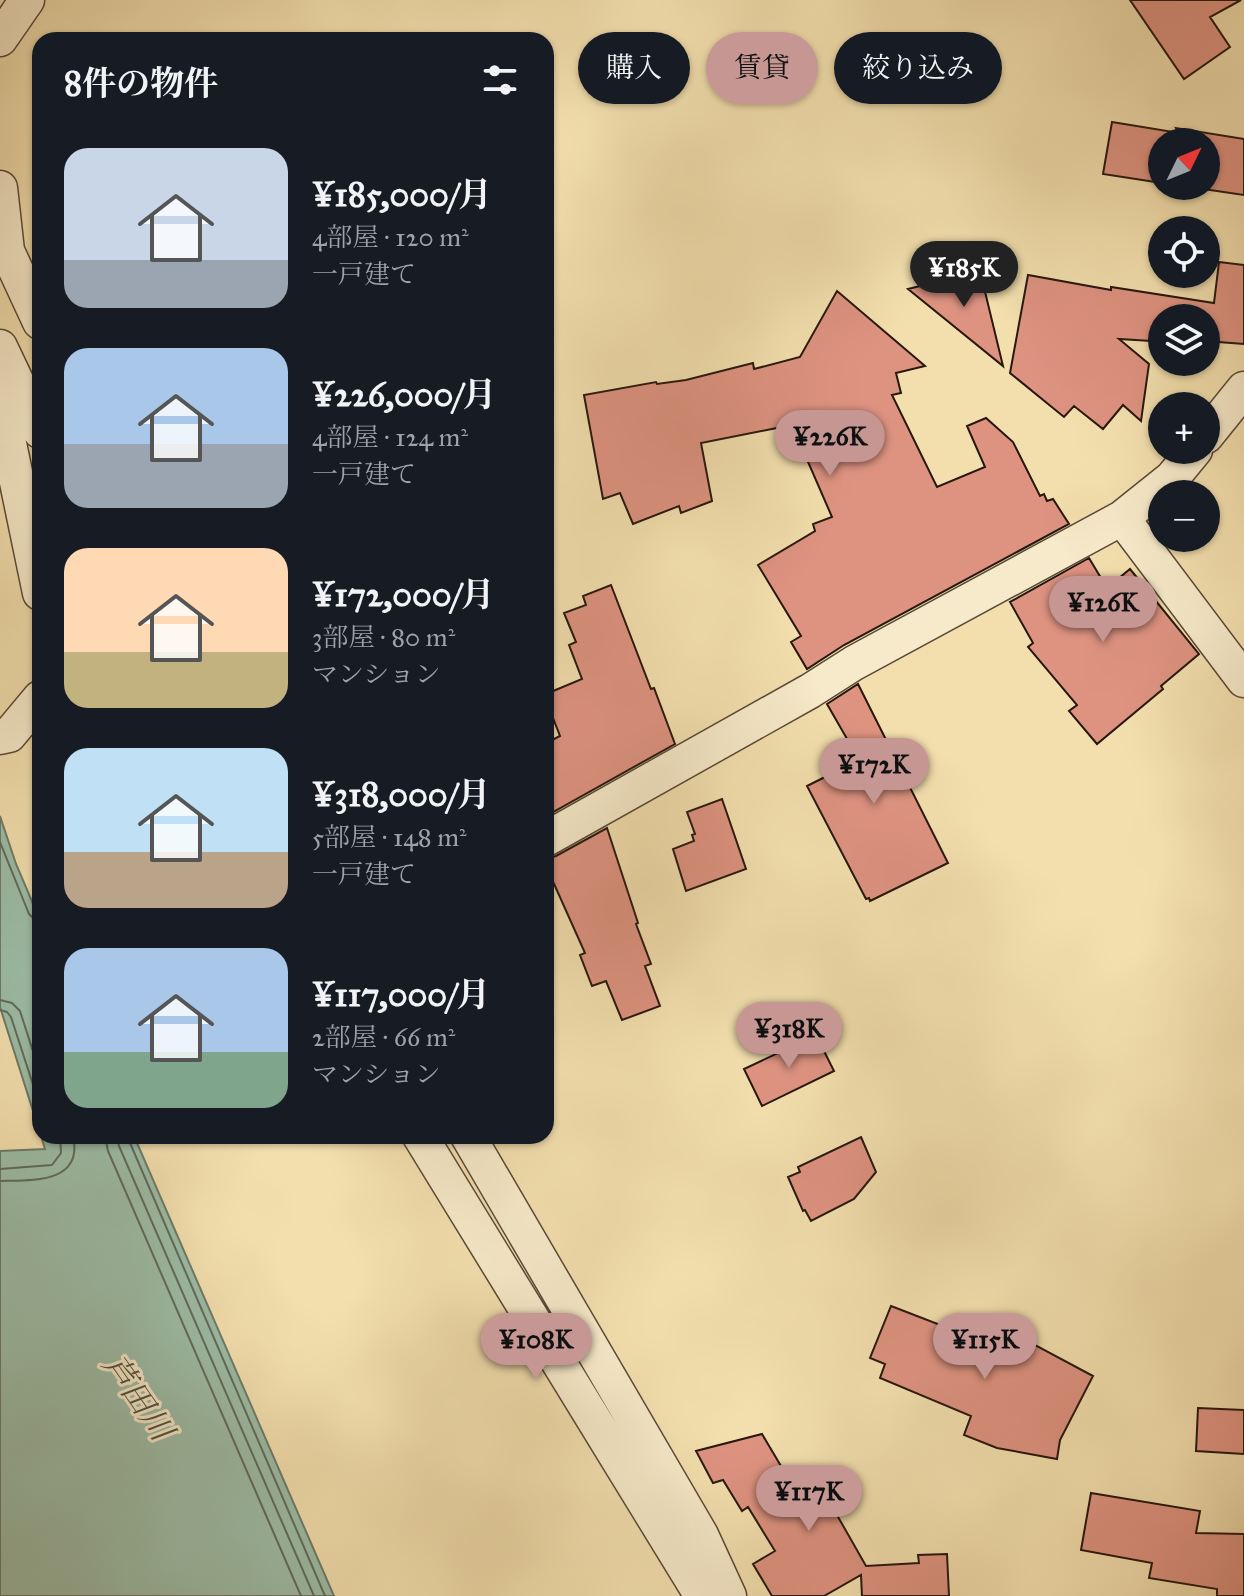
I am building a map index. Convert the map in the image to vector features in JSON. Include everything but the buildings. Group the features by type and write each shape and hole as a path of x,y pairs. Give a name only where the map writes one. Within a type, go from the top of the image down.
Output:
{"street":[{"path":"0,39 27,0"},
{"path":"0,188 3,241 32,304"},
{"path":"1,353 32,415"},
{"path":"1220,419 1244,389"},
{"path":"0,400 32,554"},
{"path":"554,835 810,691 854,663 1122,518 1172,478 1184,464"},
{"path":"1122,518 1244,680"},
{"path":"4,736 32,706"},
{"path":"425,1144 702,1596"},
{"path":"473,1144 701,1535 729,1596"}],"water":[{"path":"0,816 32,901 32,1108 0,1007"},
{"name":"芦田川","path":"43,1144 137,1144 334,1596 0,1596 0,1151 45,1149"}]}
